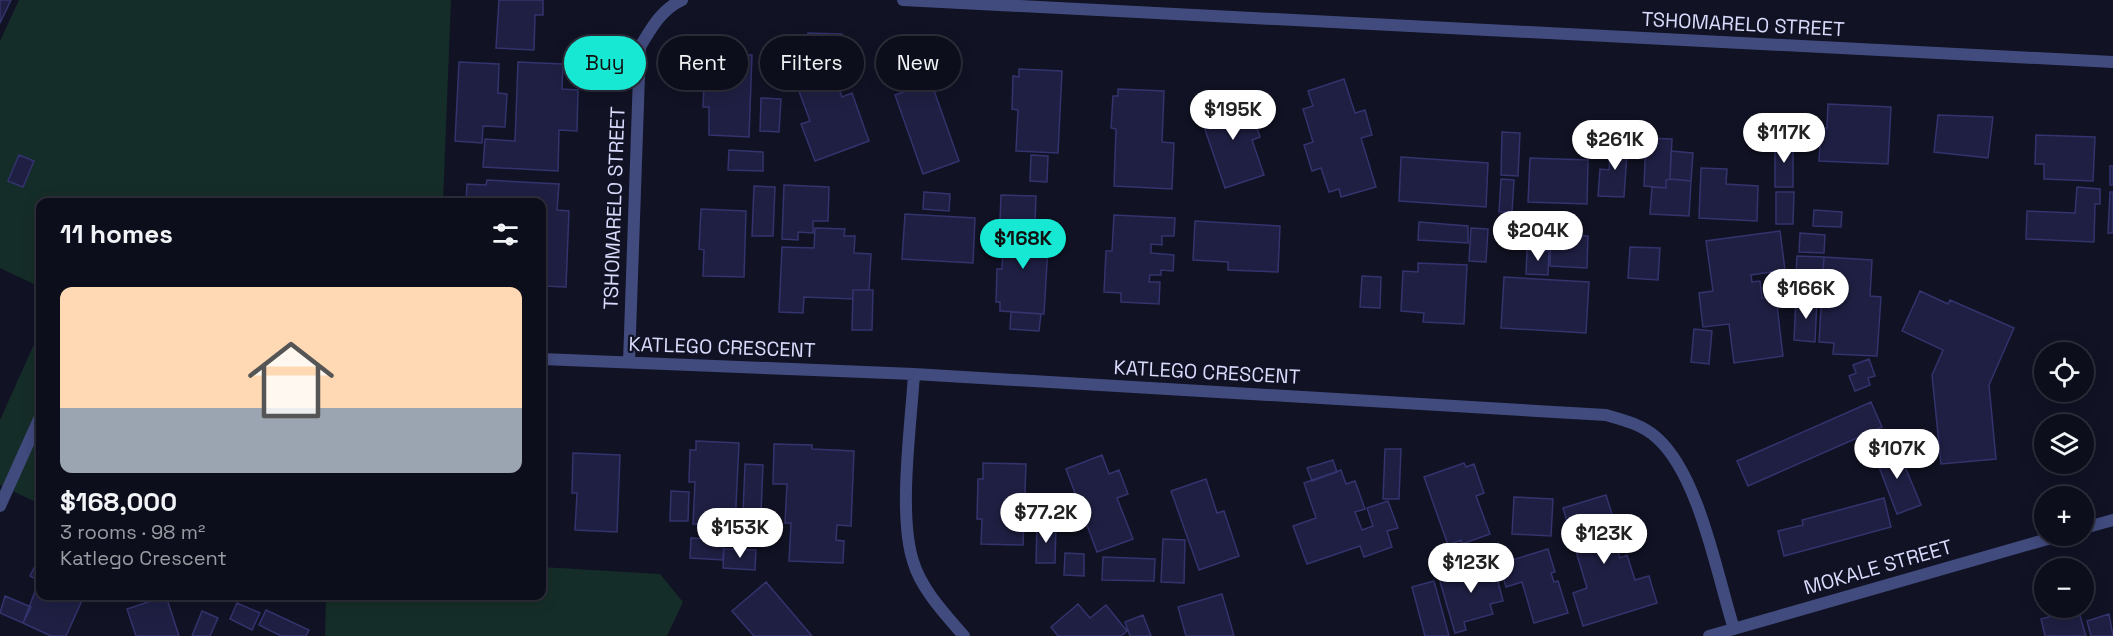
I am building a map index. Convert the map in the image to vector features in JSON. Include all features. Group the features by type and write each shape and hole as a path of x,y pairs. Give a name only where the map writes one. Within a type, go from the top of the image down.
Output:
{"street":[{"name":"TSHOMARELO STREET","path":"629,362 640,47 653,24 672,5 682,0"},
{"name":"TSHOMARELO STREET","path":"903,0 2113,62"},
{"name":"KATLEGO CRESCENT","path":"546,359 914,374 1606,415 1629,422 1655,436 1673,454 1693,494 1734,629"},
{"path":"914,374 907,523 913,562 938,606 964,636"},
{"path":"0,506 36,426"},
{"path":"2094,525 2113,520"},
{"name":"MOKALE STREET","path":"1709,636 2034,543"}],"green space":[{"path":"19,0 451,0 443,198 36,198 36,285 0,268 0,41"},
{"path":"36,340 36,502 0,485 0,420"},
{"path":"546,567 660,574 683,602 667,636 325,636 326,600 546,600"}],"building":[{"path":"0,0 11,0 0,23"},
{"path":"499,0 543,0 543,15 535,15 534,50 496,48"},
{"path":"808,33 842,34 842,36 808,36"},
{"path":"748,55 752,55 749,137 709,135 709,107 703,107 704,90 748,90"},
{"path":"459,62 499,64 498,93 507,94 505,127 483,126 482,143 455,141"},
{"path":"518,62 563,64 562,89 578,90 577,131 559,130 558,171 483,167 485,139 515,141"},
{"path":"1019,69 1062,71 1058,153 1016,151 1018,110 1012,109 1013,76 1019,77"},
{"path":"1344,79 1355,113 1365,110 1372,135 1361,138 1376,187 1341,197 1339,189 1329,192 1321,168 1312,171 1304,145 1313,142 1303,109 1313,106 1308,91"},
{"path":"1118,89 1164,91 1162,142 1174,143 1172,189 1114,186 1116,129 1111,128 1113,96 1118,96"},
{"path":"799,90 839,90 842,97 852,93 869,141 815,161 801,124 810,121"},
{"path":"909,90 934,90 959,161 923,174 895,95"},
{"path":"1246,96 1260,137 1252,140 1264,175 1225,188 1199,112"},
{"path":"761,98 781,99 779,132 760,131"},
{"path":"1828,104 1891,107 1888,164 1819,161 1821,128 1827,128"},
{"path":"1938,115 1993,117 1988,158 1934,152"},
{"path":"1502,132 1520,133 1518,176 1501,175"},
{"path":"2036,135 2095,137 2093,181 2044,179 2044,164 2035,164"},
{"path":"1611,138 1628,139 1624,197 1598,196 1600,169 1609,170"},
{"path":"1646,138 1672,139 1670,179 1666,180 1666,188 1644,186"},
{"path":"1775,141 1793,141 1793,187 1775,187"},
{"path":"729,150 763,152 763,171 728,170"},
{"path":"1671,151 1693,153 1691,181 1670,179"},
{"path":"19,155 34,161 23,187 8,181"},
{"path":"1031,155 1048,156 1047,182 1030,181"},
{"path":"1401,157 1488,163 1486,207 1399,201"},
{"path":"1530,158 1588,160 1587,204 1528,202"},
{"path":"2110,166 2113,166 2113,185 2110,185"},
{"path":"1701,168 1727,169 1726,184 1758,186 1757,221 1699,218"},
{"path":"1501,179 1514,180 1512,212 1499,212"},
{"path":"487,180 559,184 557,210 569,211 566,287 546,286 546,198 466,198 467,184 486,185"},
{"path":"1666,180 1691,181 1689,216 1650,214 1652,187 1666,188"},
{"path":"784,185 829,187 828,221 813,221 813,233 798,232 798,240 782,239"},
{"path":"754,186 775,187 773,236 752,236"},
{"path":"2077,187 2100,189 2100,204 2095,204 2094,242 2026,239 2027,211 2075,213"},
{"path":"924,192 950,194 949,211 923,209"},
{"path":"1776,192 1794,192 1793,224 1776,224"},
{"path":"2110,192 2113,192 2113,233 2108,233"},
{"path":"1001,195 1036,196 1035,222 1000,220"},
{"path":"701,209 746,211 744,277 703,276 704,250 699,249"},
{"path":"1814,210 1842,212 1841,227 1813,226"},
{"path":"905,214 975,218 973,263 902,259"},
{"path":"1114,215 1175,218 1174,236 1162,236 1162,245 1151,244 1151,253 1174,255 1173,271 1161,270 1161,275 1150,275 1149,282 1160,282 1159,304 1121,302 1121,293 1104,292 1106,251 1112,251"},
{"path":"1195,221 1280,226 1278,272 1228,270 1228,262 1193,260"},
{"path":"1419,222 1468,226 1468,243 1418,240"},
{"path":"1004,226 1049,229 1044,314 1000,311 1000,302 996,302 997,269 1002,269"},
{"path":"815,228 845,229 844,236 855,236 854,253 871,254 869,290 853,290 853,299 804,297 803,313 779,312 782,247 814,248"},
{"path":"1471,228 1488,229 1486,262 1469,261"},
{"path":"1780,231 1785,270 1751,275 1752,282 1760,281 1762,298 1776,297 1783,356 1734,363 1729,324 1703,327 1699,293 1713,291 1706,241"},
{"path":"1800,233 1825,235 1824,253 1799,252"},
{"path":"1551,234 1588,236 1587,268 1550,266"},
{"path":"1630,247 1660,248 1658,280 1628,278"},
{"path":"1527,250 1549,251 1548,275 1526,274"},
{"path":"1797,256 1824,257 1821,295 1795,294"},
{"path":"1824,257 1872,260 1870,296 1881,297 1877,356 1833,354 1834,343 1819,342"},
{"path":"1418,263 1467,265 1464,324 1423,322 1424,313 1401,311 1403,271 1418,272"},
{"path":"1362,276 1381,277 1380,308 1360,307"},
{"path":"1504,277 1589,282 1586,333 1501,328"},
{"path":"853,290 873,290 872,330 852,330"},
{"path":"1920,291 1948,304 1950,300 2014,328 1989,385 1996,459 1941,464 1932,375 1943,350 1902,331"},
{"path":"1796,298 1817,299 1815,342 1794,340"},
{"path":"1011,312 1041,314 1039,331 1010,329"},
{"path":"1694,329 1712,331 1709,364 1691,362"},
{"path":"1869,359 1875,376 1868,378 1870,385 1855,391 1849,376 1856,373 1853,365"},
{"path":"1871,402 1882,427 1748,486 1737,461"},
{"path":"696,441 739,443 735,526 693,524 695,482 689,482 690,450 696,450"},
{"path":"774,444 812,445 812,449 854,451 851,526 837,525 836,540 844,541 843,563 789,561 791,523 785,523 787,484 773,484"},
{"path":"1896,445 1921,505 1897,514 1874,454"},
{"path":"1385,449 1401,449 1399,499 1383,499"},
{"path":"573,453 620,455 617,532 575,530 577,493 572,493"},
{"path":"1102,455 1109,474 1119,470 1128,494 1117,498 1133,539 1097,552 1066,469"},
{"path":"1333,460 1337,472 1312,481 1307,468"},
{"path":"983,463 1026,464 1023,545 981,544 982,519 977,519 978,479 983,479"},
{"path":"1464,463 1466,467 1474,464 1484,493 1476,496 1490,534 1462,544 1461,540 1448,545 1424,477"},
{"path":"745,464 763,465 760,538 742,537"},
{"path":"1341,470 1346,484 1355,481 1365,509 1355,512 1362,530 1373,526 1367,508 1388,501 1398,528 1387,531 1392,547 1364,557 1360,546 1307,564 1293,526 1316,518 1304,483"},
{"path":"1206,479 1217,513 1224,511 1239,556 1199,570 1171,491"},
{"path":"671,491 689,492 688,521 670,521"},
{"path":"1606,495 1621,543 1616,545 1620,558 1627,555 1635,580 1649,576 1657,603 1583,626 1573,593 1587,588 1563,508"},
{"path":"1514,497 1553,499 1551,536 1512,534"},
{"path":"1884,498 1891,527 1784,556 1778,531 1803,525 1802,520"},
{"path":"1037,525 1056,526 1055,563 1036,563"},
{"path":"691,538 724,540 723,560 690,558"},
{"path":"1163,539 1185,540 1184,583 1161,582"},
{"path":"724,549 756,550 755,570 723,568"},
{"path":"1548,549 1555,572 1551,573 1554,582 1558,581 1568,613 1534,623 1522,582 1506,587 1499,564"},
{"path":"1065,553 1084,554 1084,576 1064,575"},
{"path":"1103,557 1155,559 1154,581 1102,580"},
{"path":"1493,562 1503,601 1490,604 1493,614 1464,622 1466,630 1455,633 1439,578"},
{"path":"36,564 36,579 30,576"},
{"path":"1434,581 1449,636 1425,636 1412,587"},
{"path":"766,582 812,636 754,636 732,611"},
{"path":"36,589 36,600 82,600 66,636 51,636 23,623"},
{"path":"1222,594 1234,636 1186,636 1178,607"},
{"path":"5,596 31,607 23,623 0,613"},
{"path":"154,600 167,600 179,636 136,636 127,609"},
{"path":"237,603 260,613 252,630 230,619"},
{"path":"1078,604 1090,618 1106,605 1127,631 1121,636 1058,636 1051,627"},
{"path":"266,610 309,630 306,636 281,636 259,625"},
{"path":"202,611 218,618 210,636 192,636"},
{"path":"2109,614 2113,636 2091,636 2087,621"},
{"path":"1143,615 1151,636 1130,636 1125,622"},
{"path":"2081,618 2086,636 2045,636 2041,619"}]}
